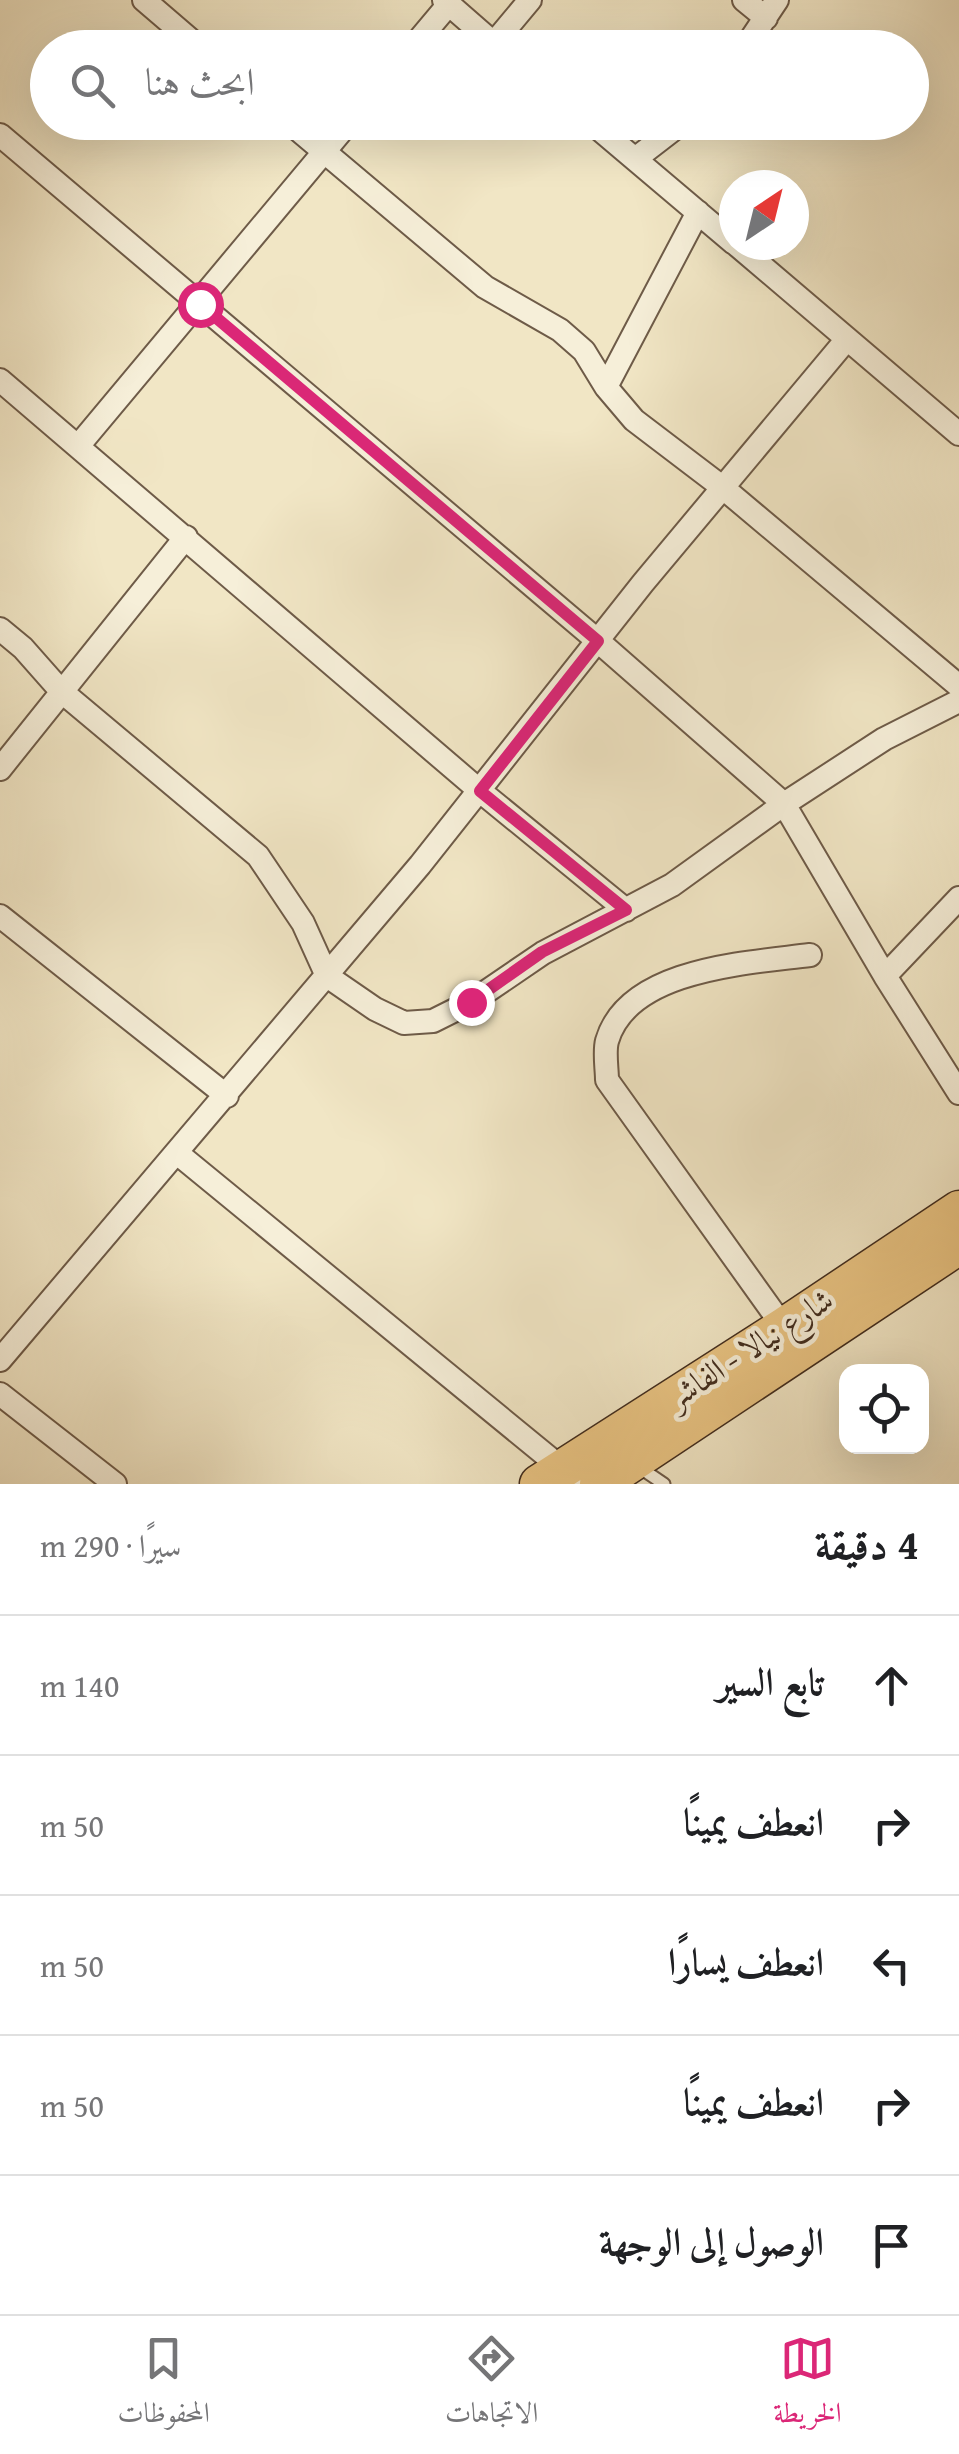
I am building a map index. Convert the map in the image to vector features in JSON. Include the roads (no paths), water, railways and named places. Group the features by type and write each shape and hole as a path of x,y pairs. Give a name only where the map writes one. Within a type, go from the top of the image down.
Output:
{"highway":[{"name":"شارع نيالا - الفاشر","path":"792,1339 959,1210"},
{"name":"شارع نيالا - الفاشر","path":"561,1479 618,1452 792,1339 959,1245"},
{"name":"شارع نيالا - الفاشر","path":"599,1484 618,1452"}],"street":[{"path":"144,0 179,30"},
{"path":"508,30 530,0"},
{"path":"744,0 771,9 757,30"},
{"path":"425,30 446,2 479,30"},
{"path":"0,135 598,641 784,804 959,1093"},
{"path":"310,140 485,288 560,330 584,350 606,386 634,420 722,487 959,686"},
{"path":"79,446 334,140"},
{"path":"612,140 719,230"},
{"path":"635,159 660,140"},
{"path":"606,386 698,212"},
{"path":"754,260 956,424"},
{"path":"0,1360 227,1096 480,791 722,487 848,339"},
{"path":"0,380 480,791 626,910"},
{"path":"0,770 186,538"},
{"path":"0,629 23,648 61,691 258,856 303,924 326,976 404,1023 434,1021 471,1002 542,952 672,884 884,739 959,700"},
{"path":"885,976 959,898"},
{"path":"0,916 227,1096"},
{"path":"792,1339 607,1080 606,1042 625,1010 662,982 726,966 810,955"},
{"path":"177,1154 561,1479"},
{"path":"0,1394 116,1484"}],"lane":[{"path":"618,1452 664,1484"}]}
